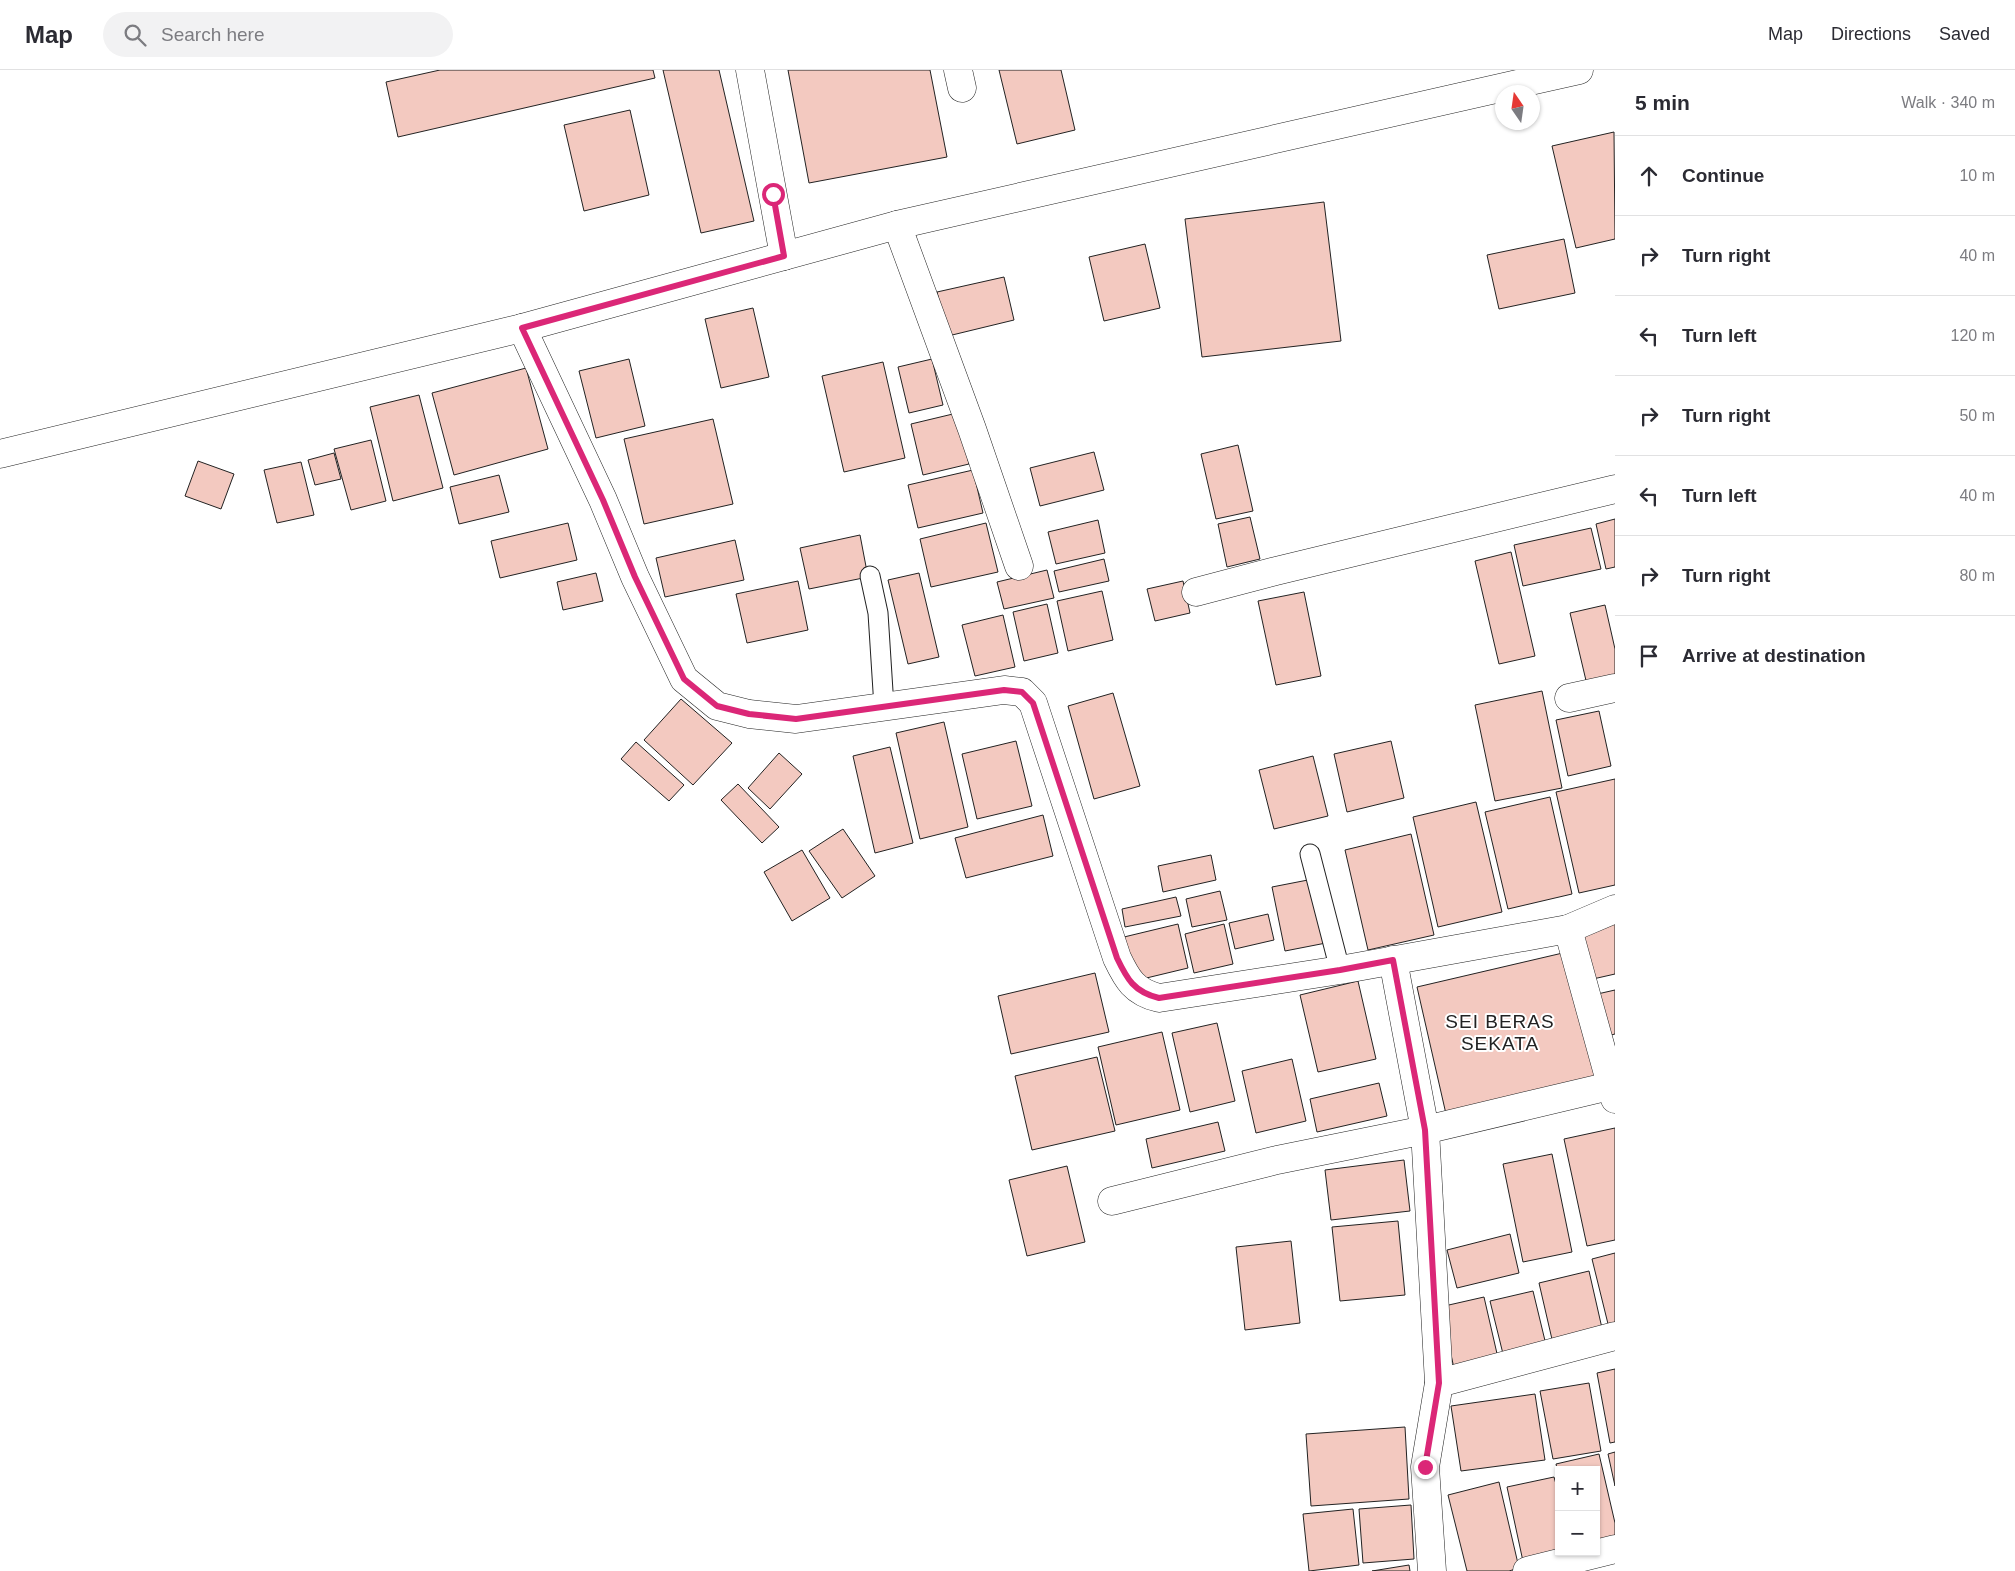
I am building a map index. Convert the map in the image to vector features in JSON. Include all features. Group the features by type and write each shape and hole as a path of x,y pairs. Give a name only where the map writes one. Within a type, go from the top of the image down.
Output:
{"street":[{"path":"750,70 784,256"},
{"path":"0,454 522,328 897,225 1579,70"},
{"path":"897,225 972,429 1019,566"},
{"path":"522,328 603,500 635,577 684,679 717,706 749,714 796,719 1004,690 1022,692 1033,703 1117,958 1128,979 1144,995 1159,998 1340,970 1568,929 1615,909"},
{"path":"1196,592 1276,570 1615,489"},
{"path":"1569,698 1615,688"},
{"path":"1112,1201 1277,1160 1425,1130 1611,1079 1568,929"},
{"path":"1393,960 1425,1130 1439,1383 1425,1467 1432,1571"},
{"path":"1439,1383 1615,1336"},
{"path":"1527,1571 1615,1549"}],"lane":[{"path":"870,576 878,613 884,707"},
{"path":"1310,854 1340,970"}],"building":[{"path":"440,70 653,70 655,78 398,137 386,82"},
{"path":"663,70 719,70 754,221 701,233"},
{"path":"788,70 930,70 947,157 809,183"},
{"path":"999,70 1061,70 1075,130 1017,144"},
{"path":"630,110 649,195 584,211 564,125"},
{"path":"1614,132 1615,239 1576,248 1552,146"},
{"path":"1324,202 1341,341 1202,357 1185,219"},
{"path":"1564,239 1575,293 1499,309 1487,255"},
{"path":"1145,244 1160,308 1104,321 1089,257"},
{"path":"1004,277 1014,320 948,336 937,292"},
{"path":"753,308 769,377 721,388 705,319"},
{"path":"629,359 645,426 596,438 579,371"},
{"path":"932,359 943,405 909,413 898,367"},
{"path":"883,362 905,458 844,472 822,376"},
{"path":"526,368 548,449 454,475 432,393"},
{"path":"419,395 443,488 393,501 370,407"},
{"path":"957,413 969,464 923,475 911,424"},
{"path":"713,419 733,504 644,524 624,439"},
{"path":"371,440 386,501 351,510 334,449"},
{"path":"1238,445 1253,511 1216,519 1201,454"},
{"path":"1094,452 1104,490 1040,506 1030,468"},
{"path":"334,453 341,479 315,485 308,460"},
{"path":"198,461 234,474 221,509 185,496"},
{"path":"301,462 314,515 277,523 264,470"},
{"path":"973,470 983,513 918,528 908,485"},
{"path":"499,475 509,512 459,524 450,487"},
{"path":"1250,517 1260,559 1227,567 1218,524"},
{"path":"1615,519 1615,567 1606,569 1596,524"},
{"path":"1098,520 1105,553 1056,564 1048,532"},
{"path":"568,523 577,560 500,578 491,541"},
{"path":"986,523 998,572 931,587 920,539"},
{"path":"1591,528 1601,569 1523,586 1514,545"},
{"path":"860,535 868,577 809,589 800,548"},
{"path":"735,540 744,580 665,597 656,558"},
{"path":"1511,552 1535,656 1499,664 1475,561"},
{"path":"1104,559 1109,581 1059,592 1054,571"},
{"path":"1047,570 1054,598 1004,609 997,582"},
{"path":"596,573 603,601 563,610 557,582"},
{"path":"919,573 939,657 908,664 888,580"},
{"path":"798,581 808,630 747,643 736,594"},
{"path":"1183,581 1190,613 1155,621 1147,589"},
{"path":"1102,591 1113,640 1068,651 1057,601"},
{"path":"1304,592 1321,676 1276,685 1258,601"},
{"path":"1047,604 1058,653 1024,661 1013,612"},
{"path":"1605,605 1615,649 1615,683 1588,689 1570,613"},
{"path":"1003,615 1015,667 975,676 962,625"},
{"path":"1542,691 1562,788 1495,801 1475,705"},
{"path":"1113,693 1140,786 1094,799 1068,706"},
{"path":"681,699 732,743 693,785 644,740"},
{"path":"1599,711 1611,766 1568,776 1556,720"},
{"path":"944,722 968,827 920,839 896,733"},
{"path":"1016,741 1032,806 977,819 962,754"},
{"path":"1391,741 1404,798 1347,812 1334,754"},
{"path":"636,742 684,785 669,801 621,759"},
{"path":"890,747 913,843 875,853 853,756"},
{"path":"779,753 802,774 770,809 748,788"},
{"path":"1313,756 1328,816 1274,829 1259,770"},
{"path":"1615,779 1615,885 1579,893 1556,792"},
{"path":"738,784 779,827 762,843 721,800"},
{"path":"1550,797 1572,894 1508,909 1485,812"},
{"path":"1476,802 1502,912 1438,927 1413,817"},
{"path":"1043,815 1053,856 966,878 955,838"},
{"path":"843,829 875,876 842,898 809,851"},
{"path":"1411,834 1434,935 1368,950 1345,850"},
{"path":"802,850 830,898 792,921 764,872"},
{"path":"1211,855 1216,880 1163,892 1158,866"},
{"path":"1313,879 1326,943 1285,951 1272,887"},
{"path":"1220,891 1227,920 1192,927 1186,899"},
{"path":"1176,897 1181,916 1125,927 1122,909"},
{"path":"1268,914 1274,940 1235,949 1229,923"},
{"path":"1615,919 1615,974 1593,979 1581,927"},
{"path":"1178,924 1188,968 1134,981 1124,937"},
{"path":"1224,924 1233,964 1194,973 1185,934"},
{"path":"1567,952 1596,1079 1446,1114 1417,987"},
{"path":"1095,973 1109,1032 1011,1054 998,996"},
{"path":"1358,981 1376,1059 1318,1072 1300,995"},
{"path":"1615,990 1615,1034 1603,1037 1593,995"},
{"path":"1217,1023 1235,1101 1190,1112 1172,1033"},
{"path":"1162,1032 1180,1110 1116,1125 1098,1047"},
{"path":"1097,1057 1115,1131 1032,1150 1015,1076"},
{"path":"1292,1059 1306,1121 1256,1133 1242,1071"},
{"path":"1379,1083 1387,1116 1317,1132 1310,1099"},
{"path":"1218,1122 1225,1151 1152,1168 1146,1139"},
{"path":"1615,1128 1615,1240 1587,1246 1564,1139"},
{"path":"1552,1154 1572,1252 1523,1262 1503,1164"},
{"path":"1404,1160 1410,1211 1331,1220 1325,1170"},
{"path":"1067,1166 1085,1242 1027,1256 1009,1180"},
{"path":"1398,1221 1405,1295 1340,1301 1332,1227"},
{"path":"1510,1234 1519,1273 1457,1288 1447,1250"},
{"path":"1291,1241 1300,1323 1245,1330 1236,1247"},
{"path":"1615,1253 1615,1331 1610,1332 1592,1259"},
{"path":"1589,1271 1604,1337 1554,1348 1539,1283"},
{"path":"1533,1291 1547,1349 1504,1358 1490,1301"},
{"path":"1484,1297 1498,1358 1454,1368 1440,1307"},
{"path":"1615,1369 1615,1442 1610,1443 1597,1373"},
{"path":"1589,1383 1601,1451 1553,1459 1540,1391"},
{"path":"1535,1394 1545,1460 1461,1471 1451,1406"},
{"path":"1405,1427 1409,1499 1311,1506 1306,1434"},
{"path":"1615,1452 1615,1486 1608,1454"},
{"path":"1599,1454 1615,1523 1615,1543 1600,1547 1600,1466 1556,1466 1556,1464"},
{"path":"1554,1477 1555,1554 1524,1566 1507,1487"},
{"path":"1499,1482 1519,1568 1509,1571 1467,1571 1448,1495"},
{"path":"1411,1505 1414,1559 1363,1563 1359,1509"},
{"path":"1353,1509 1359,1565 1309,1571 1303,1514"},
{"path":"1409,1565 1410,1571 1372,1571"}],"district":[{"name":"SEI BERAS SEKATA","path":"1500,1032"}],"route":[{"path":"773,194 784,256 522,328 603,500 635,577 684,679 717,706 749,714 796,719 1004,690 1022,692 1033,703 1117,958 1128,979 1144,995 1159,998 1393,960 1425,1130 1439,1383 1425,1467"}]}
